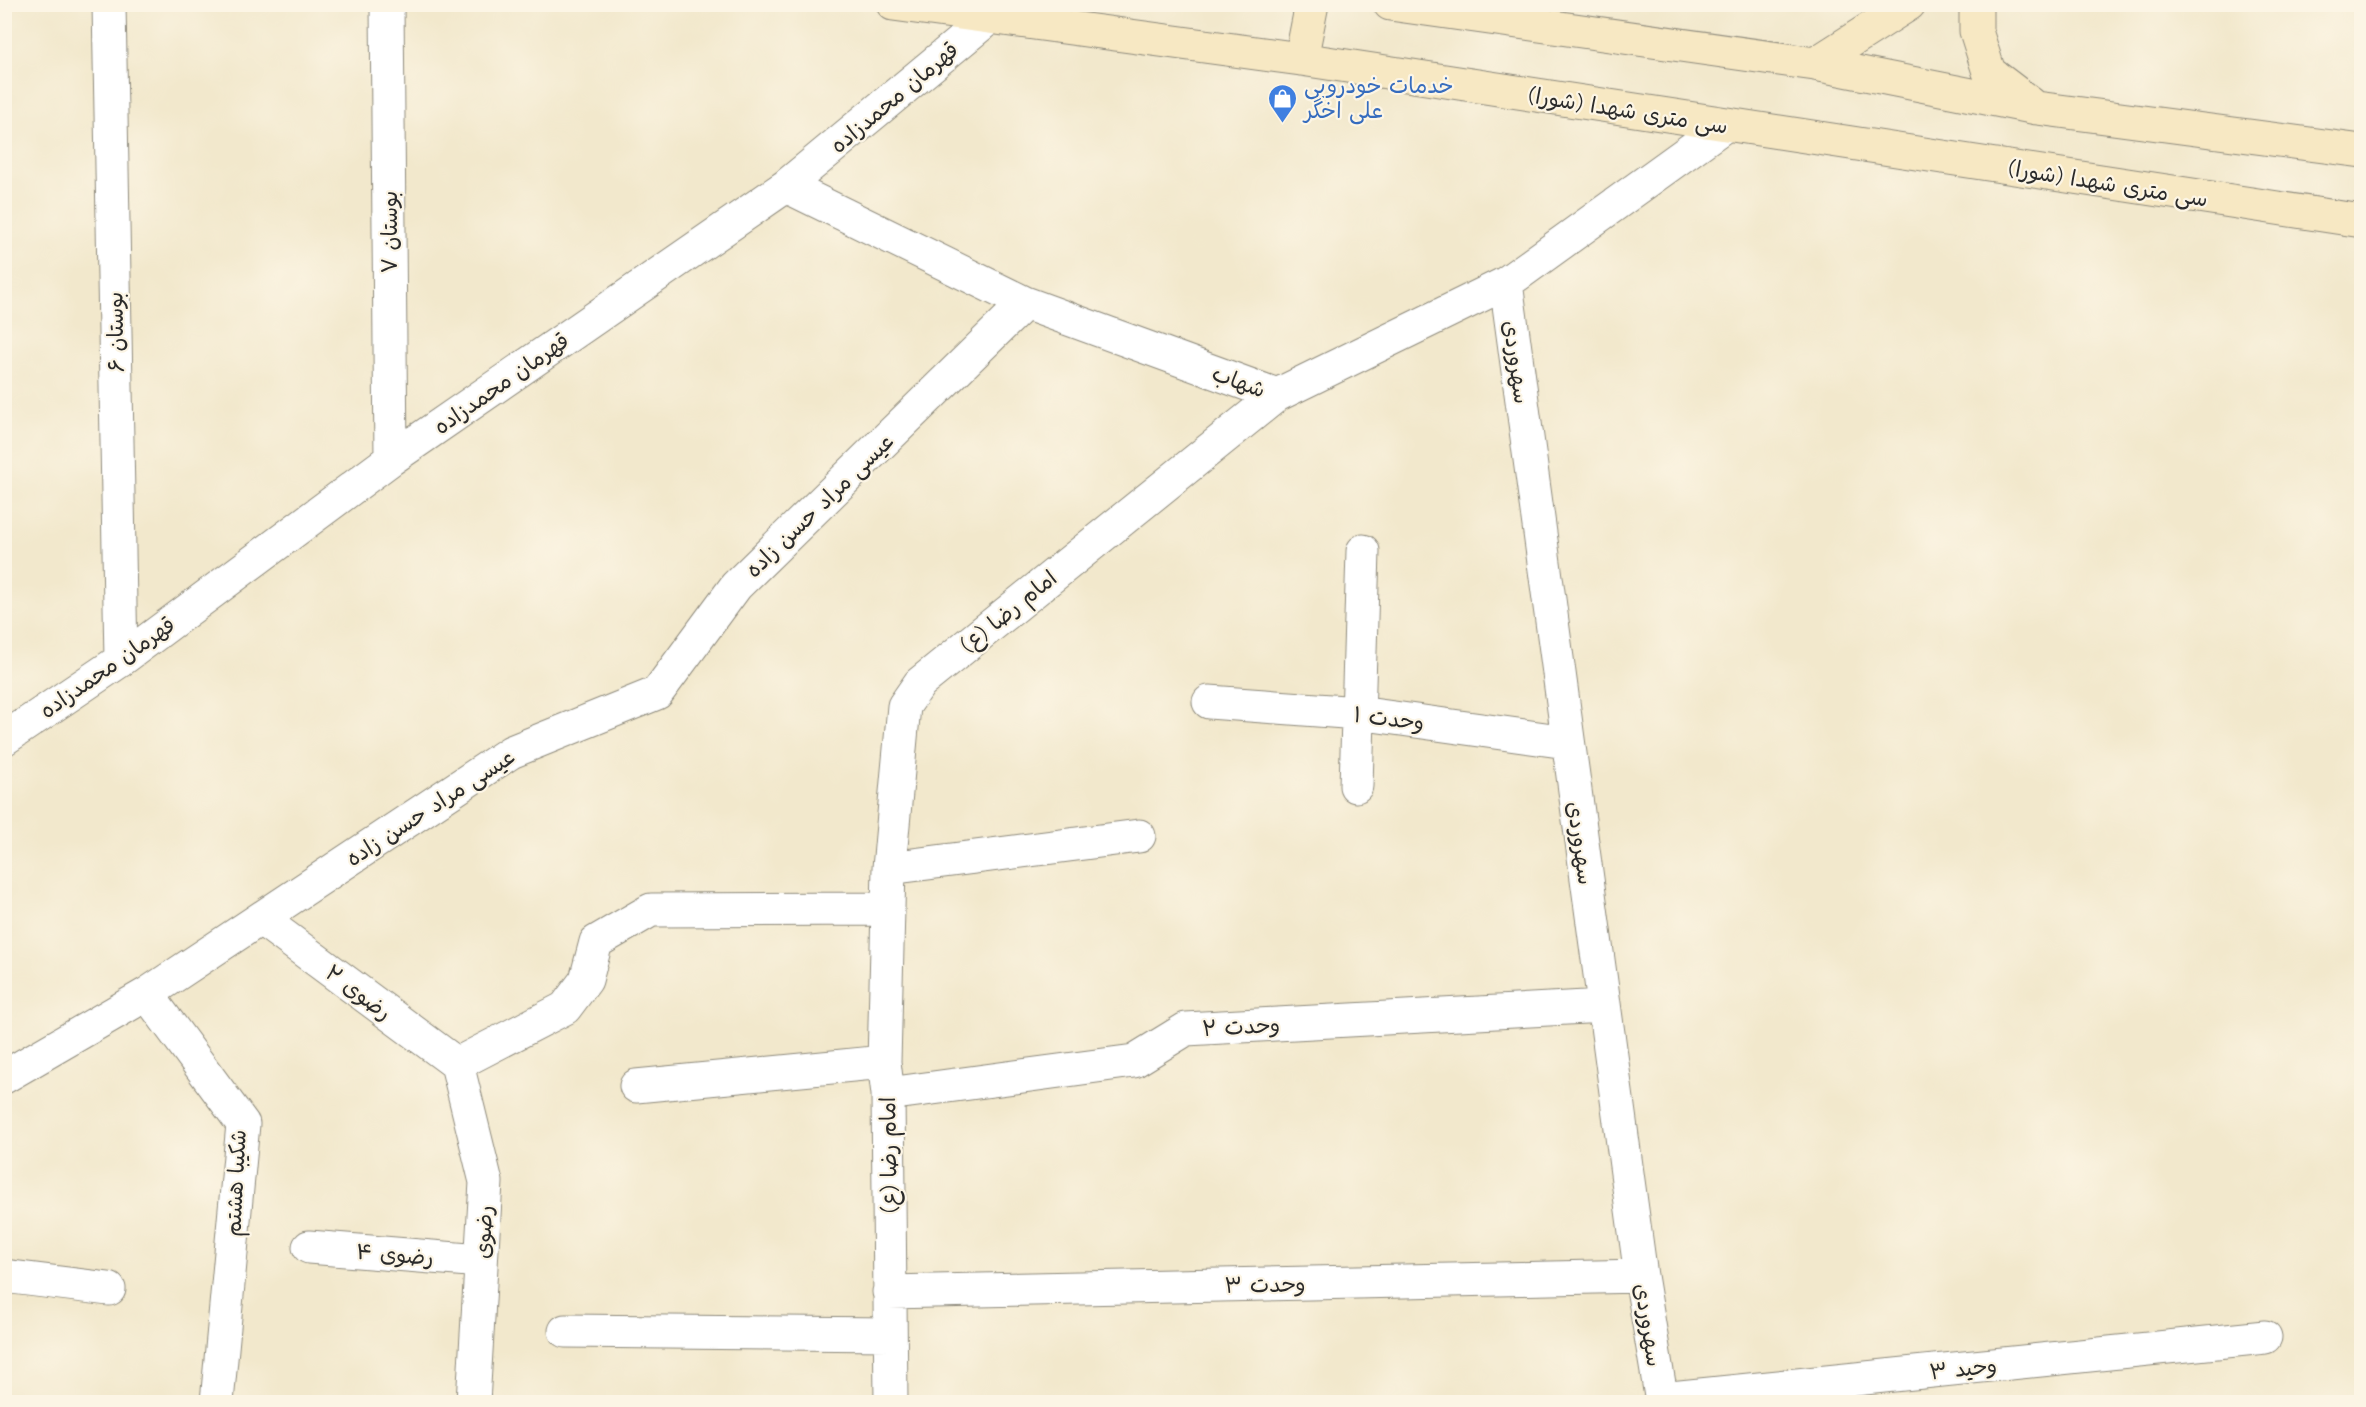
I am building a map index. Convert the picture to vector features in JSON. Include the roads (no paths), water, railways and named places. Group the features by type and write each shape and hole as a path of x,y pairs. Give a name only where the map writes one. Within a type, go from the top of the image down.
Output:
{"main road":[{"name":"سی متری شهدا (شورا)","path":"893,4 1301,59 2361,221"},
{"path":"1301,59 1312,4"},
{"path":"1390,4 1815,64 2037,108 2361,151"},
{"path":"1815,64 1909,4"},
{"path":"1976,4 1976,31 1989,72 2037,108"}],"street":[{"name":"بوستان ۶","path":"109,4 121,660"},
{"name":"بوستان ۷","path":"387,4 391,459"},
{"name":"قهرمان محمدزاده","path":"4,739 121,660 391,459 786,186 990,17"},
{"name":"شهاب","path":"786,186 1025,303 1277,395 1506,283 1725,125"},
{"name":"سهروردی","path":"1506,283 1641,1276 1661,1401"},
{"name":"عیسی مراد حسن زاده","path":"4,1077 147,994 511,752 657,693 736,586 1025,303"},
{"name":"امام رضا (ع)","path":"891,1402 888,1094 884,1062 889,868 904,706 920,683 1277,395"},
{"path":"1356,786 1363,551"},
{"name":"وحدت ۱","path":"1209,702 1358,713 1567,742"},
{"path":"889,868 1139,836"},
{"path":"457,1065 565,1008 586,980 596,942 651,910 888,909"},
{"name":"رضوی ۲","path":"261,919 457,1065"},
{"name":"شکیبا هشتم","path":"147,994 243,1124 217,1402"},
{"name":"وحدت ۲","path":"888,1094 1134,1061 1186,1029 1604,1006"},
{"path":"636,1086 884,1062"},
{"name":"رضوی","path":"457,1065 486,1182 473,1402"},
{"name":"رضوی ۴","path":"309,1247 481,1261"},
{"path":"4,1276 109,1289"},
{"name":"وحدت ۳","path":"889,1292 1641,1276"},
{"path":"565,1331 890,1334"},
{"name":"وحید ۳","path":"1661,1401 2265,1337"}],"place":[{"name":"خدمات خودرویی علی اخگر","path":"1283,124"}]}
